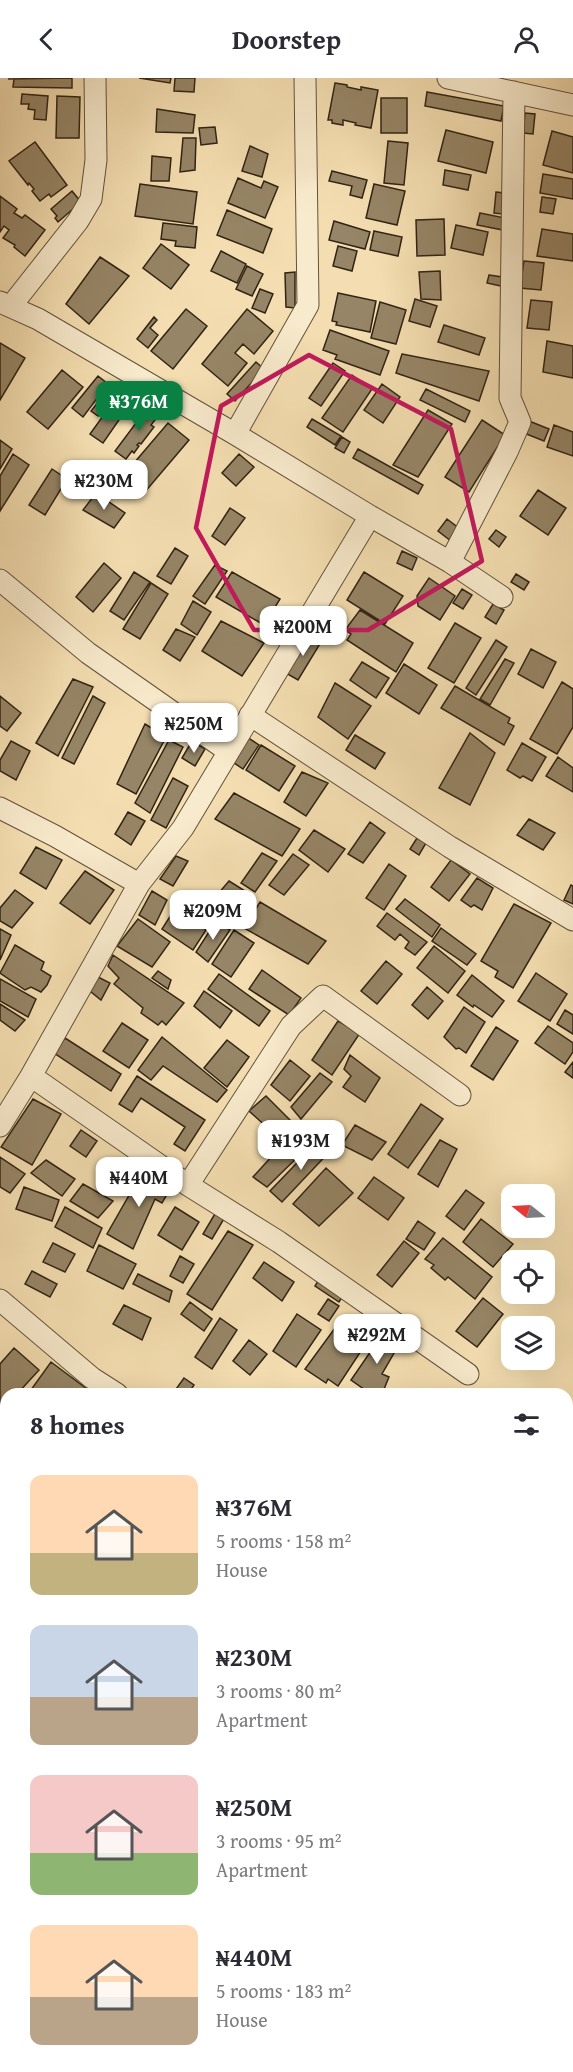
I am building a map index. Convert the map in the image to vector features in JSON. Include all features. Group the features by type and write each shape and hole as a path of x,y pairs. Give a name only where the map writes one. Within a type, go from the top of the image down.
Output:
{"street":[{"path":"95,78 96,160 91,199 78,221 5,304 38,319 235,434 450,562 502,597"},
{"path":"235,434 308,305 304,78"},
{"path":"448,78 573,105"},
{"path":"450,562 520,422 510,398 514,92"},
{"path":"0,1126 140,884 183,828 370,516"},
{"path":"0,580 88,653 228,751"},
{"path":"250,715 450,847 573,920"},
{"path":"0,808 140,884"},
{"path":"188,1185 291,1026 323,996 460,1095"},
{"path":"31,1076 188,1185 279,1242 468,1374"},
{"path":"0,1300 92,1378 108,1388"}],"highlighted area":[{"path":"309,355 451,429 482,561 368,630 254,630 196,528 221,406"}],"building":[{"path":"72,78 72,88 13,87 14,79 8,79"},
{"path":"139,78 171,78 170,83"},
{"path":"175,78 195,78 194,92 174,91"},
{"path":"335,83 361,90 361,87 378,90 371,128 343,120 343,125 328,120"},
{"path":"427,92 504,106 501,121 425,106"},
{"path":"22,94 48,96 46,120 34,119 35,110 28,109 29,104 21,104"},
{"path":"57,96 80,97 79,138 56,138"},
{"path":"381,98 407,98 407,133 381,133"},
{"path":"157,109 195,115 193,133 156,132"},
{"path":"525,113 535,114 533,134 523,133"},
{"path":"215,127 217,143 201,145 199,128"},
{"path":"446,130 493,142 486,173 438,161"},
{"path":"552,131 573,137 573,173 543,165"},
{"path":"183,138 196,138 195,170 180,172"},
{"path":"388,141 408,143 404,185 384,183"},
{"path":"35,142 67,185 51,197 49,194 40,201 32,191 34,189 29,183 28,185 9,161"},
{"path":"250,146 268,154 262,177 242,171"},
{"path":"152,156 171,158 169,181 151,181"},
{"path":"445,170 471,175 468,190 443,185"},
{"path":"332,171 367,180 362,198 350,195 352,186 329,181"},
{"path":"543,174 573,179 573,199 540,193"},
{"path":"238,178 261,188 264,181 278,187 265,218 228,203"},
{"path":"140,184 197,192 193,224 135,216"},
{"path":"374,184 405,191 397,225 366,218"},
{"path":"72,191 81,202 58,222 55,218 57,216 51,209"},
{"path":"496,192 504,193 503,214 494,213"},
{"path":"0,196 17,209 14,213 22,218 25,215 45,230 25,256 14,247 15,245 3,238 9,230 4,226 0,232"},
{"path":"542,197 556,199 553,214 540,212"},
{"path":"227,210 272,229 263,253 217,235"},
{"path":"480,213 505,218 503,230 477,225"},
{"path":"444,219 445,255 417,256 416,220"},
{"path":"334,221 370,232 365,249 329,240"},
{"path":"163,223 197,227 195,248 175,246 176,241 161,239"},
{"path":"456,225 488,232 483,255 451,248"},
{"path":"542,229 573,234 573,261 537,256"},
{"path":"374,231 402,237 398,256 370,250"},
{"path":"161,244 189,265 171,289 143,268"},
{"path":"338,246 357,251 352,271 333,266"},
{"path":"221,251 246,264 237,283 211,271"},
{"path":"100,257 129,276 89,324 66,304"},
{"path":"524,261 544,263 541,290 520,288"},
{"path":"247,266 263,274 252,296 236,289"},
{"path":"440,271 441,300 421,299 419,272"},
{"path":"295,272 295,308 286,307 285,273"},
{"path":"489,275 502,277 501,286 487,283"},
{"path":"260,289 273,294 265,313 252,308"},
{"path":"338,293 376,301 370,332 336,325 337,322 332,321"},
{"path":"415,299 437,306 430,327 409,321"},
{"path":"531,300 552,302 549,330 527,328"},
{"path":"380,302 406,310 396,344 371,338"},
{"path":"186,309 207,326 173,369 151,351"},
{"path":"247,309 273,331 254,354 243,344 235,353 247,363 228,386 202,364"},
{"path":"154,317 157,320 150,328 158,335 148,348 137,339"},
{"path":"444,325 485,338 479,355 438,342"},
{"path":"330,330 389,351 380,375 335,359 337,355 323,350"},
{"path":"547,341 573,346 573,378 543,372"},
{"path":"0,343 25,358 0,400"},
{"path":"402,354 489,371 479,401 396,373"},
{"path":"256,362 264,369 235,401 227,394"},
{"path":"333,363 345,371 321,406 309,398"},
{"path":"62,370 83,387 48,429 27,412"},
{"path":"352,375 372,389 343,432 322,418"},
{"path":"98,376 108,384 83,417 72,408"},
{"path":"382,384 400,397 383,423 364,410"},
{"path":"110,387 116,392 98,416 91,411"},
{"path":"426,389 470,411 465,422 420,400"},
{"path":"116,398 128,407 103,443 90,434"},
{"path":"151,403 162,411 151,425 154,427 141,444 137,445 139,446 134,453 132,451 126,459 115,451"},
{"path":"428,410 452,424 418,477 393,465"},
{"path":"312,419 341,436 335,445 307,427"},
{"path":"482,420 505,435 469,492 445,477"},
{"path":"529,421 549,429 544,441 524,433"},
{"path":"168,423 189,440 144,493 123,476"},
{"path":"554,425 573,432 573,456 547,447"},
{"path":"342,437 350,442 344,453 335,448"},
{"path":"0,440 12,449 0,469"},
{"path":"358,449 423,485 418,494 353,458"},
{"path":"13,454 29,465 0,511 0,476"},
{"path":"239,454 254,467 236,486 222,473"},
{"path":"52,469 67,479 45,515 29,505"},
{"path":"538,490 566,508 548,535 520,516"},
{"path":"96,493 125,513 114,528 83,510"},
{"path":"230,508 245,518 225,545 212,536"},
{"path":"447,519 460,529 451,541 438,531"},
{"path":"496,530 506,537 499,547 489,539"},
{"path":"175,548 188,556 171,584 157,576"},
{"path":"402,551 417,558 412,570 397,563"},
{"path":"104,563 121,578 93,612 76,597"},
{"path":"215,565 227,571 205,604 193,596"},
{"path":"134,572 150,582 124,620 110,611"},
{"path":"232,572 280,599 264,625 216,597"},
{"path":"364,572 403,596 385,624 347,600"},
{"path":"516,574 529,582 524,590 511,582"},
{"path":"429,578 455,596 440,620 418,606 417,596"},
{"path":"151,583 168,594 140,639 123,629"},
{"path":"462,589 472,595 463,609 453,603"},
{"path":"193,601 211,612 197,635 181,624"},
{"path":"493,604 504,610 496,624 485,617"},
{"path":"360,610 413,643 396,672 347,640 351,634 345,630"},
{"path":"221,621 264,643 242,676 202,651"},
{"path":"310,621 325,628 321,636 307,629"},
{"path":"455,623 481,638 454,683 428,668"},
{"path":"176,629 195,637 180,661 163,650"},
{"path":"307,633 321,642 298,680 284,672"},
{"path":"496,640 507,647 476,695 466,688"},
{"path":"531,649 556,662 543,688 518,674"},
{"path":"505,659 514,663 490,705 480,699"},
{"path":"362,662 389,678 376,698 350,680"},
{"path":"404,664 437,685 419,714 386,693"},
{"path":"73,679 93,687 58,756 36,743"},
{"path":"562,682 573,689 573,727 557,754 530,739"},
{"path":"335,683 371,706 348,739 318,717"},
{"path":"455,686 510,718 508,723 514,726 504,745 441,708"},
{"path":"0,696 21,713 7,731 0,726"},
{"path":"93,696 105,703 74,764 62,758"},
{"path":"145,724 166,737 136,794 117,784"},
{"path":"470,733 495,753 470,805 439,788"},
{"path":"355,735 385,753 375,769 346,750"},
{"path":"247,737 259,745 243,769 231,761"},
{"path":"169,740 183,747 150,813 135,803"},
{"path":"11,741 30,751 16,780 0,771 0,760"},
{"path":"192,741 205,749 195,766 182,758"},
{"path":"522,743 546,757 532,781 523,776 520,778 507,770"},
{"path":"261,745 295,766 279,791 246,770"},
{"path":"558,757 573,768 573,792 546,776"},
{"path":"302,772 328,783 306,816 284,802"},
{"path":"173,778 188,786 166,828 151,820"},
{"path":"234,793 300,829 282,856 215,819"},
{"path":"128,812 145,821 131,845 115,834"},
{"path":"529,819 555,833 543,850 517,835"},
{"path":"370,822 385,833 363,863 348,854"},
{"path":"314,830 345,849 328,872 299,850"},
{"path":"417,838 426,843 419,855 410,849"},
{"path":"36,847 62,860 46,889 20,873"},
{"path":"262,853 277,861 255,892 241,883"},
{"path":"293,854 309,865 284,895 269,885"},
{"path":"176,856 188,861 173,886 160,879"},
{"path":"451,860 470,874 449,901 431,887"},
{"path":"389,864 406,876 384,910 366,898"},
{"path":"85,871 114,890 90,924 60,903"},
{"path":"477,878 493,888 482,910 474,905 471,907 461,900"},
{"path":"229,881 253,896 239,919 212,901"},
{"path":"571,885 573,886 573,904 564,900"},
{"path":"15,890 33,903 12,928 0,921 0,908"},
{"path":"152,891 167,900 155,925 139,915"},
{"path":"405,899 440,925 432,937 396,909"},
{"path":"260,902 326,941 308,964 244,928"},
{"path":"514,904 551,923 513,988 495,977 498,971 481,961"},
{"path":"176,907 206,930 193,950 162,929"},
{"path":"387,913 427,942 415,955 405,948 409,942 400,934 395,940 377,926"},
{"path":"138,919 170,942 152,967 117,946"},
{"path":"216,921 230,930 208,962 196,952"},
{"path":"441,928 476,954 467,965 432,941"},
{"path":"0,929 11,935 0,960"},
{"path":"234,930 254,943 231,977 212,964"},
{"path":"15,945 44,962 41,970 51,976 41,992 31,987 25,990 0,973"},
{"path":"434,946 465,971 448,993 417,968"},
{"path":"113,955 184,1003 166,1025 162,1021 158,1025 141,1013 143,1008 114,984 119,978 108,966"},
{"path":"386,961 402,974 377,1004 361,991"},
{"path":"262,970 301,998 289,1015 249,989"},
{"path":"158,971 171,980 168,989 152,978"},
{"path":"536,973 567,994 550,1021 518,1001"},
{"path":"219,974 270,1011 259,1026 208,989"},
{"path":"472,975 504,1001 492,1017 457,995"},
{"path":"98,977 110,983 101,1000 90,991"},
{"path":"0,979 36,999 28,1017 0,1001"},
{"path":"427,987 443,1001 428,1019 412,1005"},
{"path":"204,991 232,1011 220,1028 194,1006"},
{"path":"0,1004 25,1020 15,1031 0,1020"},
{"path":"464,1007 485,1022 466,1053 459,1048 456,1049 444,1037"},
{"path":"565,1010 573,1015 573,1034 557,1024"},
{"path":"338,1021 360,1033 332,1075 312,1060"},
{"path":"122,1023 148,1040 129,1068 103,1051"},
{"path":"548,1026 573,1043 573,1052 565,1064 535,1043"},
{"path":"496,1027 518,1041 493,1080 471,1066"},
{"path":"162,1037 227,1090 217,1102 163,1066 151,1080 138,1070"},
{"path":"65,1038 121,1074 111,1091 54,1053"},
{"path":"227,1040 249,1057 227,1087 204,1068"},
{"path":"350,1055 380,1078 365,1102 343,1087 351,1076 344,1069"},
{"path":"290,1060 310,1076 290,1101 271,1085"},
{"path":"573,1062 573,1078 565,1072"},
{"path":"320,1073 332,1082 301,1119 291,1107"},
{"path":"137,1076 205,1120 185,1151 174,1144 185,1127 141,1098 132,1112 119,1104"},
{"path":"266,1096 294,1124 281,1140 249,1111"},
{"path":"33,1099 61,1114 32,1165 1,1147"},
{"path":"421,1104 443,1119 408,1168 388,1154"},
{"path":"304,1121 314,1129 308,1136 313,1142 267,1187 253,1177"},
{"path":"355,1125 386,1142 372,1160 342,1145"},
{"path":"81,1130 97,1141 86,1157 70,1146"},
{"path":"319,1140 332,1149 282,1202 270,1191"},
{"path":"440,1140 457,1149 438,1187 418,1174"},
{"path":"0,1157 25,1174 10,1193 0,1187"},
{"path":"46,1160 75,1179 62,1196 31,1173"},
{"path":"326,1168 353,1193 319,1226 293,1204"},
{"path":"144,1169 173,1184 162,1203 155,1199 133,1249 107,1234"},
{"path":"374,1177 404,1198 388,1220 358,1198"},
{"path":"83,1184 113,1201 98,1218 70,1201"},
{"path":"24,1187 59,1200 52,1221 16,1209"},
{"path":"466,1190 484,1203 464,1230 446,1216"},
{"path":"65,1207 102,1228 93,1248 55,1227"},
{"path":"175,1207 199,1222 182,1250 158,1235"},
{"path":"216,1212 225,1217 212,1239 203,1234"},
{"path":"481,1219 501,1235 501,1238 505,1238 513,1244 508,1250 501,1250 501,1258 493,1267 463,1242"},
{"path":"418,1221 435,1233 424,1250 406,1239"},
{"path":"228,1231 253,1245 212,1310 187,1294"},
{"path":"443,1238 492,1277 475,1299 448,1277 445,1280 431,1268 434,1265 425,1259"},
{"path":"404,1241 419,1253 392,1287 377,1275"},
{"path":"53,1243 75,1254 65,1272 43,1262"},
{"path":"99,1245 136,1264 123,1289 87,1271"},
{"path":"180,1256 194,1264 183,1283 170,1276"},
{"path":"264,1262 294,1282 282,1301 253,1278"},
{"path":"32,1271 57,1284 50,1297 25,1284"},
{"path":"138,1274 172,1291 169,1302 133,1284"},
{"path":"321,1276 345,1292 339,1302 315,1286"},
{"path":"483,1298 503,1314 477,1347 456,1331"},
{"path":"328,1299 339,1306 329,1321 318,1314"},
{"path":"190,1302 212,1319 204,1331 181,1314"},
{"path":"124,1305 151,1318 142,1340 113,1324"},
{"path":"297,1314 321,1330 296,1367 273,1351"},
{"path":"220,1318 237,1330 212,1369 195,1357"},
{"path":"335,1328 363,1348 338,1386 328,1379 326,1383 305,1369"},
{"path":"384,1332 401,1341 382,1374 389,1377 384,1388 362,1388 351,1380"},
{"path":"249,1340 267,1354 250,1375 233,1361"},
{"path":"14,1348 39,1370 22,1388 0,1388 0,1364"},
{"path":"51,1362 86,1388 32,1388"},
{"path":"184,1378 194,1385 192,1388 177,1388"}]}
